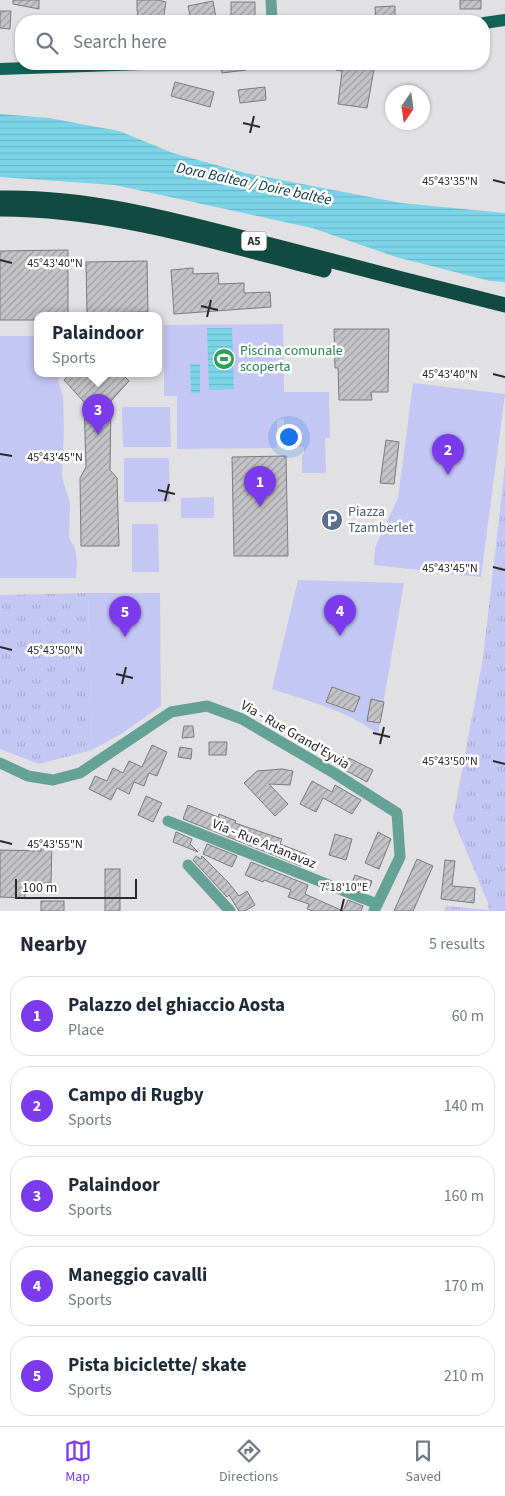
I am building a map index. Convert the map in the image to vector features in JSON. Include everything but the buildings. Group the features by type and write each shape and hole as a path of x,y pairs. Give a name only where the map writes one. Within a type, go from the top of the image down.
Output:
{"highway":[{"name":"A5","path":"0,198 91,204 168,218 505,306"},
{"name":"A5","path":"0,209 88,214 166,229 505,316"}],"main road":[{"path":"490,22 505,20"},
{"path":"0,69 15,68"}],"street":[{"path":"271,0 272,15"},
{"name":"Via - Rue Grand'Eyvia","path":"0,763 28,776 53,780 80,773 171,712 207,706 242,719 334,773 397,813 400,857 376,907"},
{"name":"Via - Rue Artanavaz","path":"168,821 376,907"},
{"path":"188,865 230,911"}],"green space":[{"name":"Piscina comunale scoperta","path":"283,324 284,392 329,392 330,438 325,438 326,473 302,473 304,447 285,447 284,419 277,420 277,448 177,449 177,396 164,396 164,325"},
{"path":"0,336 34,336 34,377 59,377 58,381 63,396 62,477 70,503 69,538 75,548 77,561 76,578 0,578"},
{"path":"413,383 505,394 481,577 374,565 375,548 398,498"},
{"path":"122,407 170,407 171,447 123,447"},
{"path":"124,458 169,458 170,502 124,502"},
{"path":"505,466 505,911 444,911 446,906 489,910 488,903 453,819 483,658"},
{"path":"214,497 214,518 181,518 181,498"},
{"path":"132,524 158,524 159,572 132,572"},
{"path":"298,580 404,583 378,734 341,713 272,689"},
{"path":"88,593 92,750 39,764 0,749 0,595"},
{"path":"88,593 160,593 161,706 121,734 92,750"}],"water":[{"name":"Dora Baltea / Doire baltée","path":"0,114 49,118 119,131 173,153 245,173 401,203 505,213 505,282 490,281 396,257 312,228 115,185 0,177"},
{"path":"207,328 232,328 234,389 209,390"},
{"path":"190,364 200,364 200,393 191,393"}],"place":[{"name":"Piscina comunale scoperta","path":"224,359"},
{"name":"Palaindoor","path":"98,435"},
{"name":"Campo di Rugby","path":"448,475"},
{"name":"Palazzo del ghiaccio Aosta","path":"260,507"},
{"name":"Piazza Tzamberlet","path":"332,520"},
{"name":"Maneggio cavalli","path":"340,636"},
{"name":"Pista biciclette/ skate","path":"125,637"}]}
